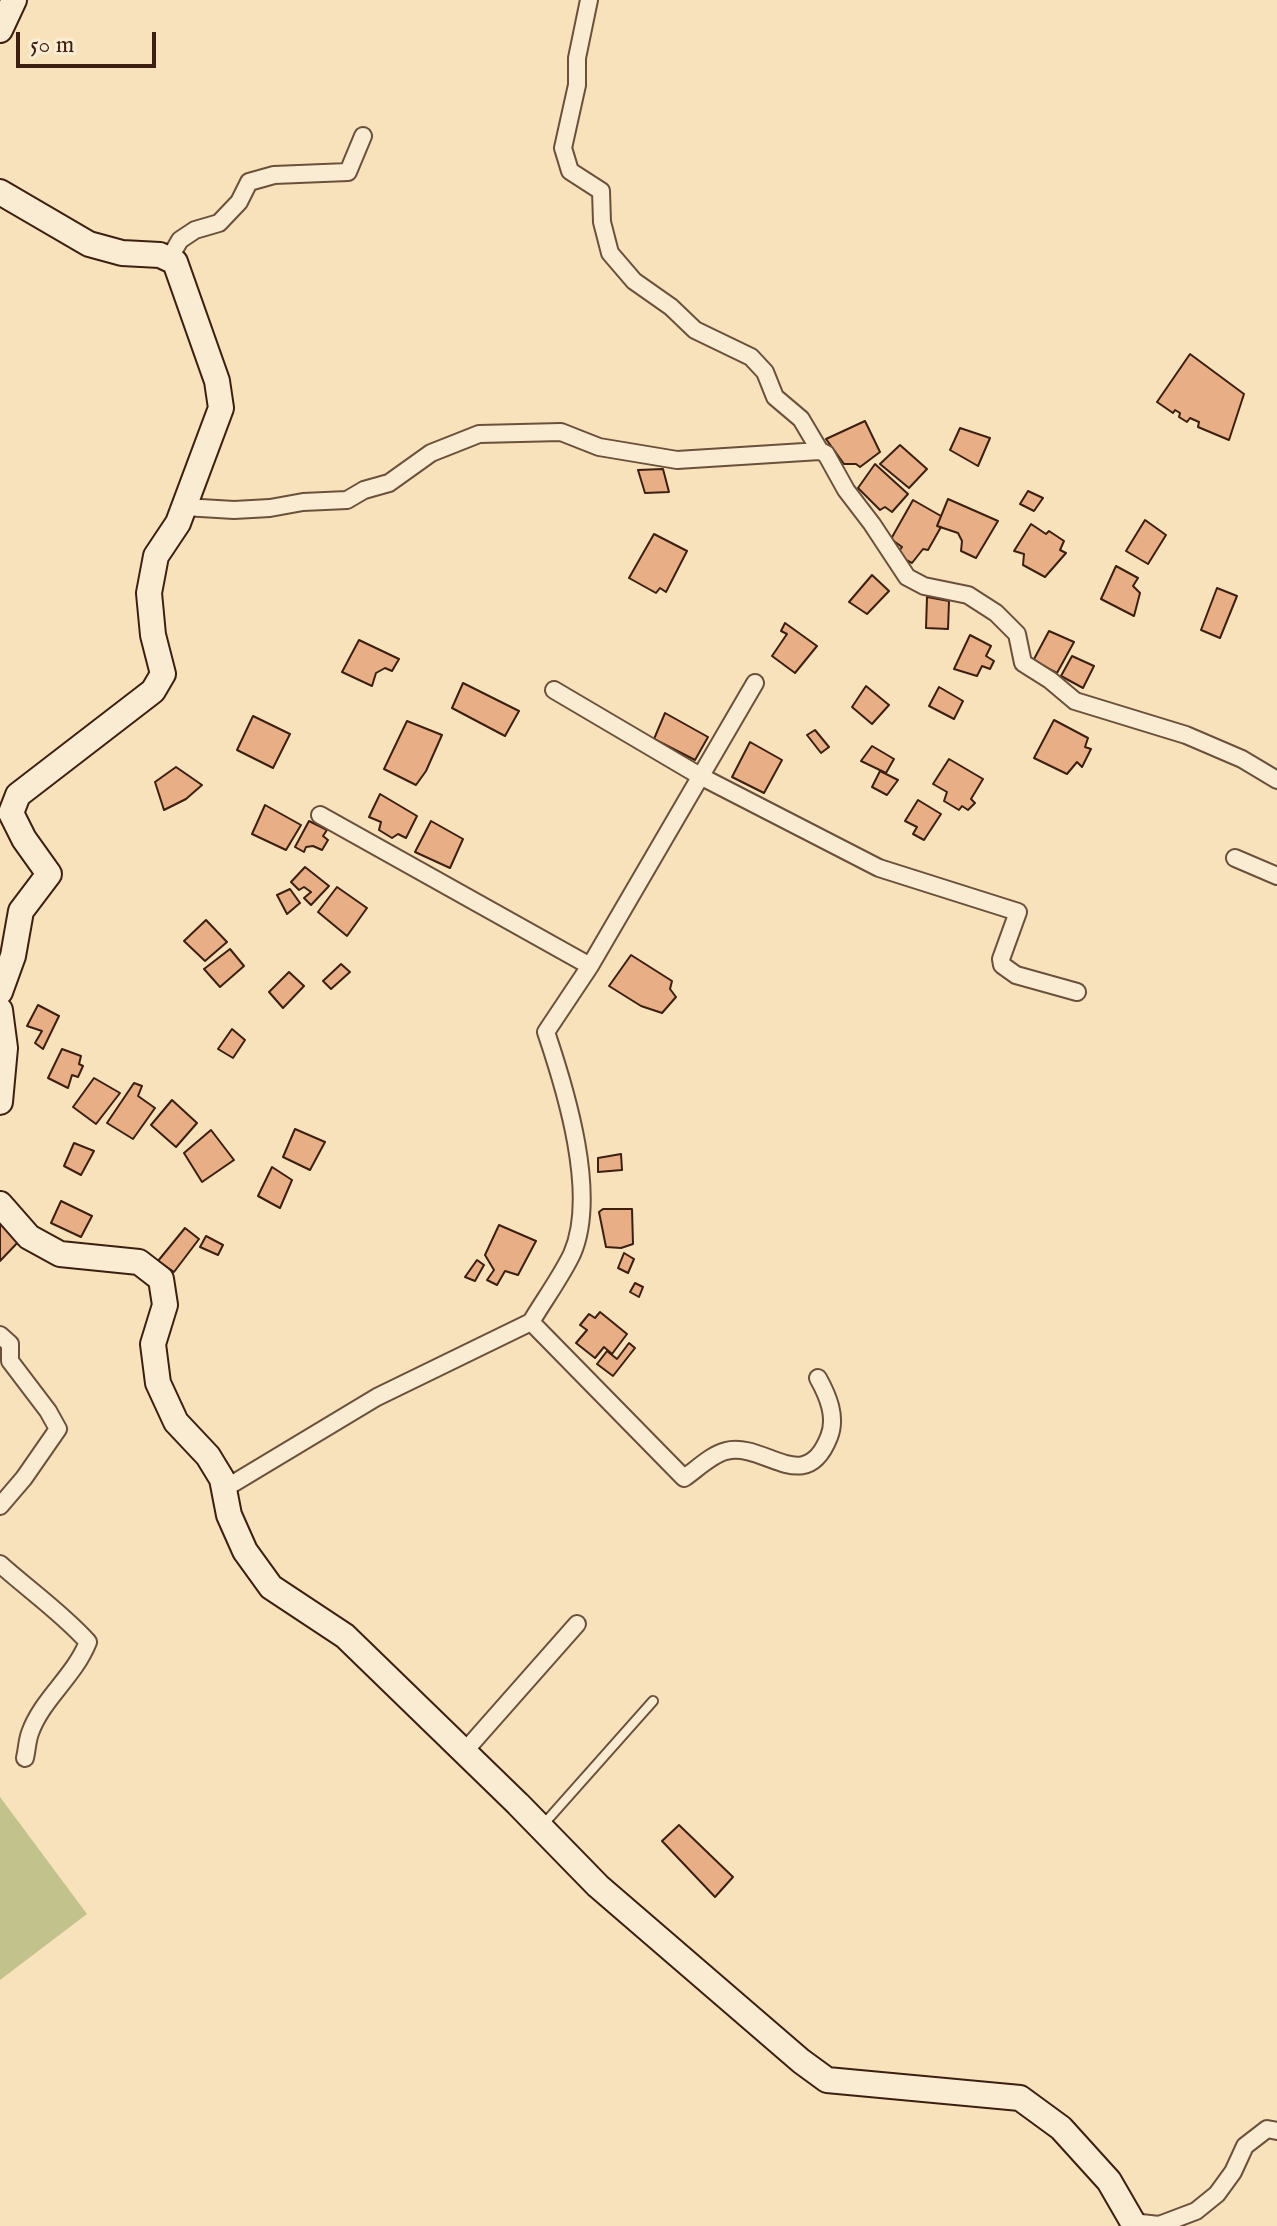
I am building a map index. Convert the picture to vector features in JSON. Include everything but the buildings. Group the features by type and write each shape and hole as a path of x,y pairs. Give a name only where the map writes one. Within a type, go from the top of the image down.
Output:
{"street":[{"path":"0,30 14,0"},
{"path":"589,0 577,58 577,85 563,148 570,171 601,191 602,222 610,253 634,281 671,307 695,330 751,357 765,372 775,397 801,419 820,451"},
{"path":"169,259 180,240 195,230 219,223 239,202 249,182 274,175 348,172 363,136"},
{"path":"0,192 89,244 122,253 160,255 175,262 217,381 221,408 178,523 156,556 149,593 153,635 163,674 153,691 18,795 11,813 24,839 49,874 21,911 13,956 0,992"},
{"path":"184,507 234,510 347,500 364,490 389,483 431,453 479,434 561,432 599,447 677,460 820,451 826,454 846,490 907,577 924,586 968,595 996,613 1017,634 1023,663 1075,701 1186,735 1242,759 1277,780"},
{"path":"224,1489 377,1397 531,1322 572,1252 581,1216 578,1143 546,1032 653,863 755,683"},
{"path":"554,690 700,776 879,868 1018,912 1001,959 1002,965 1016,975 1077,992"},
{"path":"320,815 590,966"},
{"path":"1235,858 1277,876"},
{"path":"0,1010 5,1048 0,1102"},
{"path":"1,1208 29,1237 60,1254 139,1262 161,1279 165,1305 153,1344 158,1383 176,1422 208,1456 222,1479 229,1515 245,1551 271,1587 345,1636 598,1886 827,2080 1020,2098 1061,2128 1109,2181 1133,2224 1159,2225 1196,2211 1217,2194 1233,2172 1245,2146 1267,2129 1277,2131"},
{"path":"531,1322 684,1478 725,1451 746,1450 789,1466 806,1465 825,1448 833,1429 829,1397 818,1378"},
{"path":"0,1335 10,1344 10,1361 58,1429 0,1506"},
{"path":"0,1564 73,1625 88,1642 80,1663 51,1697 30,1733 25,1758"},
{"path":"464,1752 577,1624"}],"lane":[{"path":"541,1827 653,1701"}],"green space":[{"path":"0,1797 87,1914 0,1980"}]}
